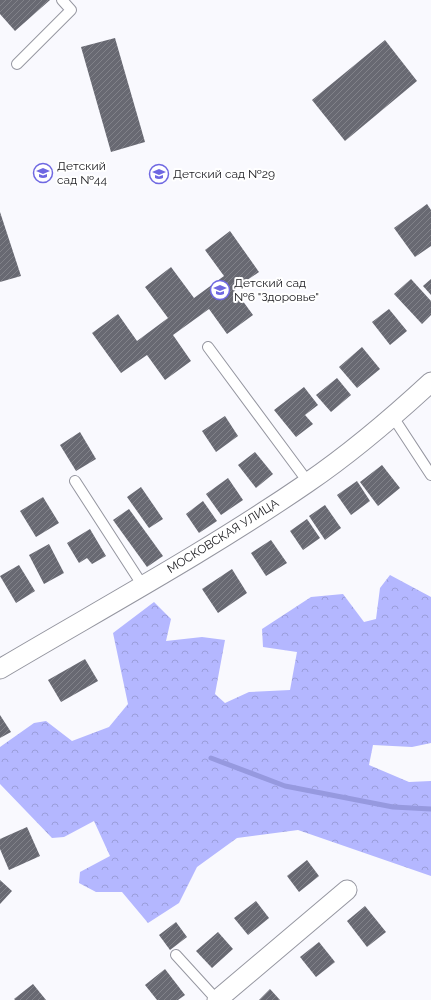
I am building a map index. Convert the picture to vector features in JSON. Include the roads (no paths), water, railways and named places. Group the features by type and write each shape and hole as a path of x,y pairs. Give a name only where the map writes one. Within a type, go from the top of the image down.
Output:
{"street":[{"name":"МОСКОВСКАЯ УЛИЦА","path":"0,669 195,555 308,482 393,417 431,382"},
{"path":"217,1000 347,890"}],"lane":[{"path":"17,64 71,10 62,0"},
{"path":"208,347 308,482"},
{"path":"393,417 431,475"},
{"path":"75,481 143,586"},
{"path":"176,955 217,1000"}],"waterway":[{"path":"211,758 285,786 393,807 431,809"}],"place":[{"name":"Детский сад №44","path":"43,173"},
{"name":"Детский сад №29","path":"159,174"},
{"name":"Детский сад №6 \"Здоровье\"","path":"220,290"}]}
